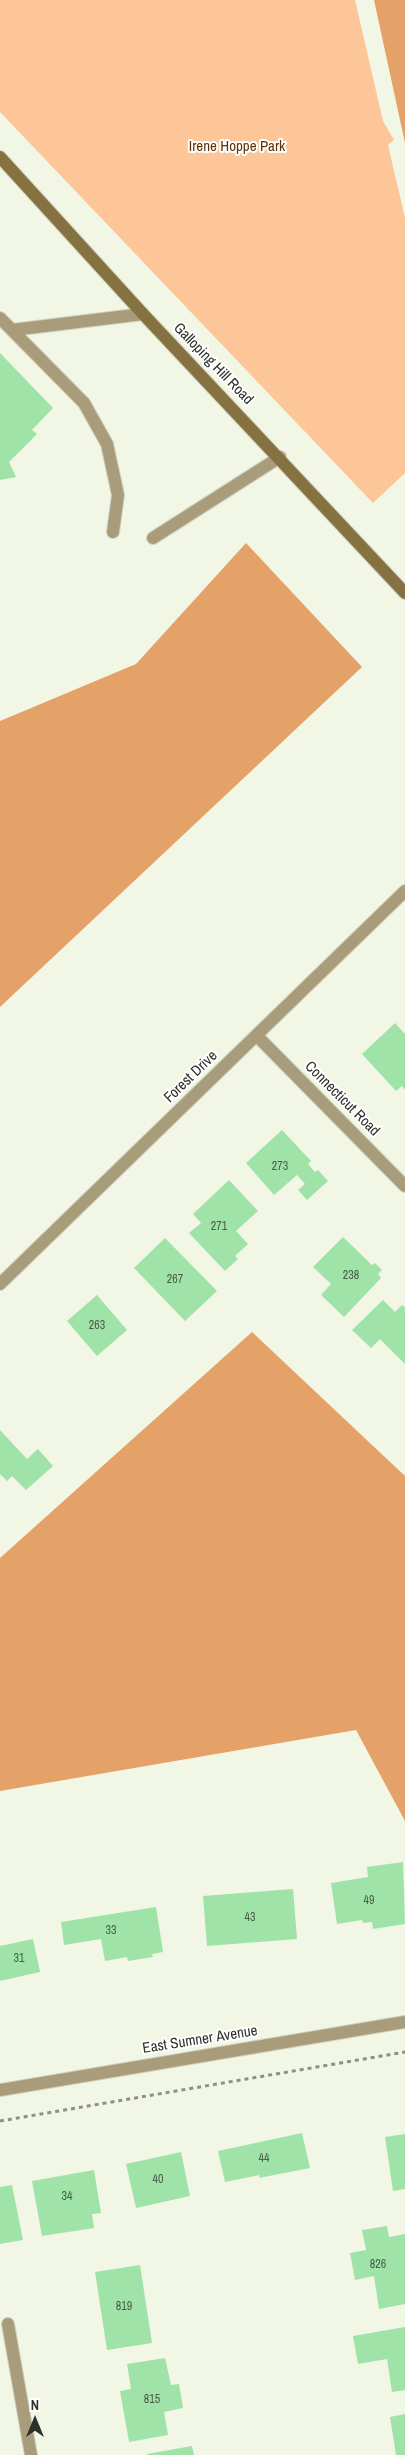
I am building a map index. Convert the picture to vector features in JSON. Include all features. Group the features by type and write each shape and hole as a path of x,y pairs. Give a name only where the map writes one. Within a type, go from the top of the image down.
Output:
{"main road":[{"name":"Galloping Hill Road","path":"0,157 143,314 280,457 405,592"}],"street":[{"path":"12,330 143,314"},
{"path":"0,318 84,403 108,444 118,495 114,532"},
{"path":"152,538 280,457"},
{"name":"Forest Drive","path":"0,1284 405,892"},
{"name":"Connecticut Road","path":"257,1036 405,1186"},
{"name":"East Sumner Avenue","path":"0,2090 405,2022"},
{"path":"8,2324 31,2455"}],"path":[{"path":"0,2121 405,2052"}],"green space":[{"name":"Irene Hoppe Park","path":"0,0 355,0 383,121 394,140 388,145 405,218 405,473 373,503 0,112"}],"shaded area":[{"path":"374,0 405,0 405,143"},
{"path":"246,543 362,667 0,1007 0,721 136,664"},
{"path":"252,1332 405,1476 405,1821 356,1730 0,1791 0,1558"}],"building":[{"path":"0,353 53,408 32,430 37,434 9,462 16,477 0,480"},
{"path":"395,1023 405,1034 405,1090 402,1086 396,1091 362,1054"},
{"path":"282,1130 311,1161 308,1164 315,1172 318,1170 328,1181 307,1200 298,1190 305,1184 297,1175 274,1195 246,1163"},
{"path":"229,1180 258,1211 236,1231 248,1244 235,1256 238,1259 225,1271 189,1233 201,1223 193,1214"},
{"path":"343,1237 372,1265 375,1263 382,1270 378,1274 381,1278 344,1317 321,1295 331,1284 313,1267"},
{"path":"165,1238 217,1291 185,1321 134,1268"},
{"path":"97,1295 127,1330 97,1356 67,1321"},
{"path":"383,1300 395,1312 402,1305 405,1307 405,1364 380,1339 371,1348 352,1330"},
{"path":"0,1430 27,1459 38,1449 53,1466 26,1490 12,1476 7,1481 0,1474"},
{"path":"403,1862 405,1924 373,1929 372,1922 363,1923 362,1920 337,1924 331,1883 368,1877 367,1867"},
{"path":"293,1889 297,1939 207,1946 203,1896"},
{"path":"156,1907 163,1952 152,1954 153,1957 128,1961 127,1957 105,1961 101,1939 64,1945 61,1922"},
{"path":"33,1939 40,1972 0,1981 0,1946"},
{"path":"302,2133 310,2168 259,2178 260,2175 225,2182 218,2151"},
{"path":"405,2134 405,2189 393,2191 385,2137"},
{"path":"181,2152 190,2196 136,2208 126,2164"},
{"path":"94,2170 101,2213 92,2214 94,2228 42,2236 32,2181"},
{"path":"12,2185 23,2240 0,2244 0,2187"},
{"path":"387,2226 389,2237 405,2234 405,2304 379,2309 374,2276 355,2280 350,2253 366,2250 362,2230"},
{"path":"140,2265 152,2343 107,2350 95,2272"},
{"path":"405,2327 405,2390 392,2392 387,2359 358,2364 353,2336"},
{"path":"165,2358 171,2385 179,2384 183,2408 164,2412 168,2435 129,2442 120,2391 131,2389 127,2364"},
{"path":"405,2414 405,2455 396,2455 390,2417"},
{"path":"192,2446 194,2455 147,2455 147,2454"}]}
